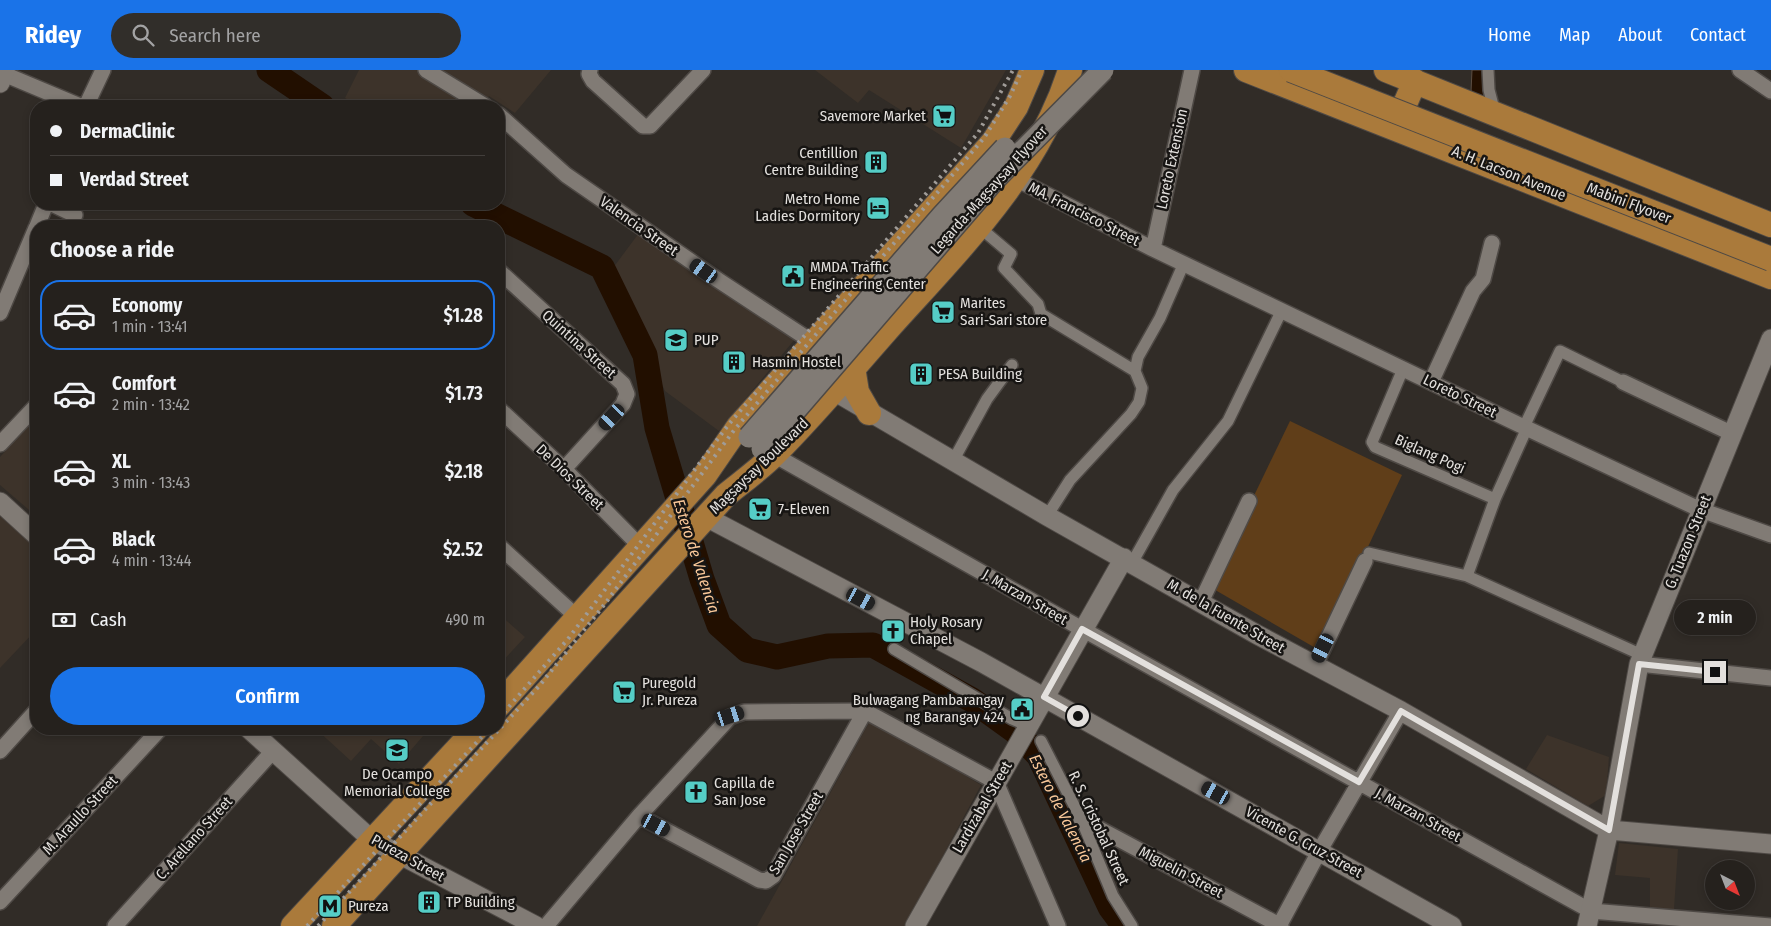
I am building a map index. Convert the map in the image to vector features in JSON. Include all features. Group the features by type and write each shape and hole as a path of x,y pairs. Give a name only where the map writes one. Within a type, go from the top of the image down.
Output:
{"main road":[{"name":"Magsaysay Boulevard","path":"505,698 705,475 738,427 993,142 1006,124 1032,70"},
{"name":"Magsaysay Boulevard","path":"334,926 704,520 726,495 762,447 834,391 984,219 1016,179 1029,158 1063,94 1070,70"},
{"name":"Legarda-Magsaysay Flyover","path":"762,447 983,170 1082,70"},
{"name":"Legarda-Magsaysay Flyover","path":"762,447 995,179 1103,70"},
{"name":"Mabini Flyover","path":"1291,70 1771,258"},
{"name":"Mabini Flyover","path":"1336,70 1767,235"},
{"path":"1386,70 1495,113 1767,235"},
{"name":"A. H. Lacson Avenue","path":"1258,72 1771,277"},
{"path":"1395,128 1415,81"},
{"path":"958,181 972,177 985,182 992,195 984,219"},
{"path":"853,368 857,392 869,413"},
{"path":"293,926 470,735"}],"street":[{"path":"89,100 103,70"},
{"path":"426,70 475,100"},
{"path":"590,70 589,74 592,81 643,126 650,126 702,70"},
{"name":"Loreto Extension","path":"1153,248 1192,70"},
{"path":"1488,70 1495,113"},
{"path":"1740,70 1771,91"},
{"path":"3,76 65,100"},
{"name":"Valencia Street","path":"505,120 566,175 718,280 814,343"},
{"name":"MA. Francisco Street","path":"1016,179 1153,248"},
{"path":"984,219 1011,254 1004,268 1038,304 1042,314 1135,371 1142,383 1139,402 1070,480 1047,516"},
{"path":"1432,382 1473,291 1483,279 1492,243"},
{"name":"Loreto Street","path":"1153,248 1701,510 1771,535"},
{"path":"0,313 30,253"},
{"path":"1135,371 1138,357 1160,318 1184,263"},
{"name":"Quintina Street","path":"505,276 624,384 627,394 624,404 564,469"},
{"path":"1128,560 1173,490 1228,421 1282,310"},
{"name":"G. Tuazon Street","path":"1589,918 1609,830 1641,660 1701,510 1769,349"},
{"path":"1467,576 1495,499 1560,351 1733,434"},
{"path":"953,461 987,399 1012,365"},
{"name":"Biglang Pogi","path":"1403,369 1372,442 1375,446 1495,499"},
{"name":"M. de la Fuente Street","path":"834,391 1047,516 1315,666 1401,711 1609,830 1771,844"},
{"path":"0,444 30,412"},
{"name":"De Dios Street","path":"505,415 564,469 648,538"},
{"name":"J. Marzan Street","path":"762,447 1082,629 1359,782 1589,918 1771,926"},
{"path":"1202,602 1248,501"},
{"path":"0,502 30,530"},
{"name":"Vicente G. Cruz Street","path":"704,520 1044,697 1320,850 1452,926"},
{"path":"505,552 577,618"},
{"path":"1315,666 1367,557 1467,576 1641,660 1771,678"},
{"name":"Lardizabal Street","path":"914,926 1016,750 1082,629 1128,560"},
{"path":"894,649 1027,728"},
{"path":"546,926 639,816 730,716 744,712 865,711 996,782 1058,926"},
{"name":"San Jose Street","path":"639,816 766,882 772,876 865,711"},
{"path":"1280,926 1320,850 1401,711"},
{"path":"0,751 30,718"},
{"name":"M. Araullo Street","path":"0,902 154,735"},
{"name":"Pureza Street","path":"256,735 372,840 536,926"},
{"name":"R. S. Cristobal Street","path":"1041,741 1081,818 1114,896 1132,926"},
{"name":"C. Arellano Street","path":"115,926 273,751"},
{"name":"Miguelin Street","path":"1081,818 1280,926"}],"shaded area":[{"path":"359,70 551,70 515,113 505,106 505,100 495,100 489,96 487,100 348,100 345,98"},
{"name":"Savemore Market","path":"815,70 1006,70 961,148 869,90 858,103"},
{"path":"1472,70 1484,70 1486,94 1482,96 1471,92"},
{"path":"639,233 795,339 719,431 665,391 610,272"},
{"path":"1290,421 1402,475 1319,650 1210,587"},
{"path":"30,424 30,511 0,485 0,457"},
{"path":"0,516 30,544 30,636 0,668"},
{"path":"505,619 525,637 505,659"},
{"path":"871,719 981,785 905,926 757,926"},
{"name":"De Ocampo Memorial College","path":"322,735 424,735 399,764 371,739 351,761"},
{"path":"1547,735 1609,757 1606,795 1588,806 1526,769"},
{"path":"1619,843 1678,849 1674,909 1650,910 1650,878 1615,875"}],"waterway":[{"name":"Estero de Valencia","path":"269,70 313,100"},
{"name":"Estero de Valencia","path":"485,210 602,267 645,355 657,428 702,579 719,625 747,650 777,657 828,646 873,645 972,700 1015,731 1039,756 1110,907 1124,926"}],"railway":[{"path":"505,711 568,639 729,424 978,133 1013,70"},
{"path":"505,723 540,685 604,605 735,429 984,138 1010,96 1022,70"},
{"path":"307,926 483,735"},
{"path":"318,926 494,735"}],"place":[{"name":"Savemore Market","path":"944,116"},
{"name":"Centillion Centre Building","path":"876,162"},
{"name":"Metro Home Ladies Dormitory","path":"878,208"},
{"name":"MMDA Traffic Engineering Center","path":"793,276"},
{"name":"Marites Sari-Sari store","path":"943,312"},
{"name":"PUP","path":"676,340"},
{"name":"Hasmin Hostel","path":"734,362"},
{"name":"PESA Building","path":"921,374"},
{"name":"7-Eleven","path":"760,509"},
{"name":"Holy Rosary Chapel","path":"893,631"},
{"name":"Puregold Jr. Pureza","path":"624,692"},
{"name":"Bulwagang Pambarangay ng Barangay 424","path":"1022,709"},
{"name":"De Ocampo Memorial College","path":"397,750"},
{"name":"Capilla de San Jose","path":"696,792"},
{"name":"TP Building","path":"429,902"},
{"name":"Pureza","path":"330,906"}],"route":[{"path":"1078,716 1044,697 1082,629 1359,782 1401,711 1609,830 1639,664 1715,672"}]}
